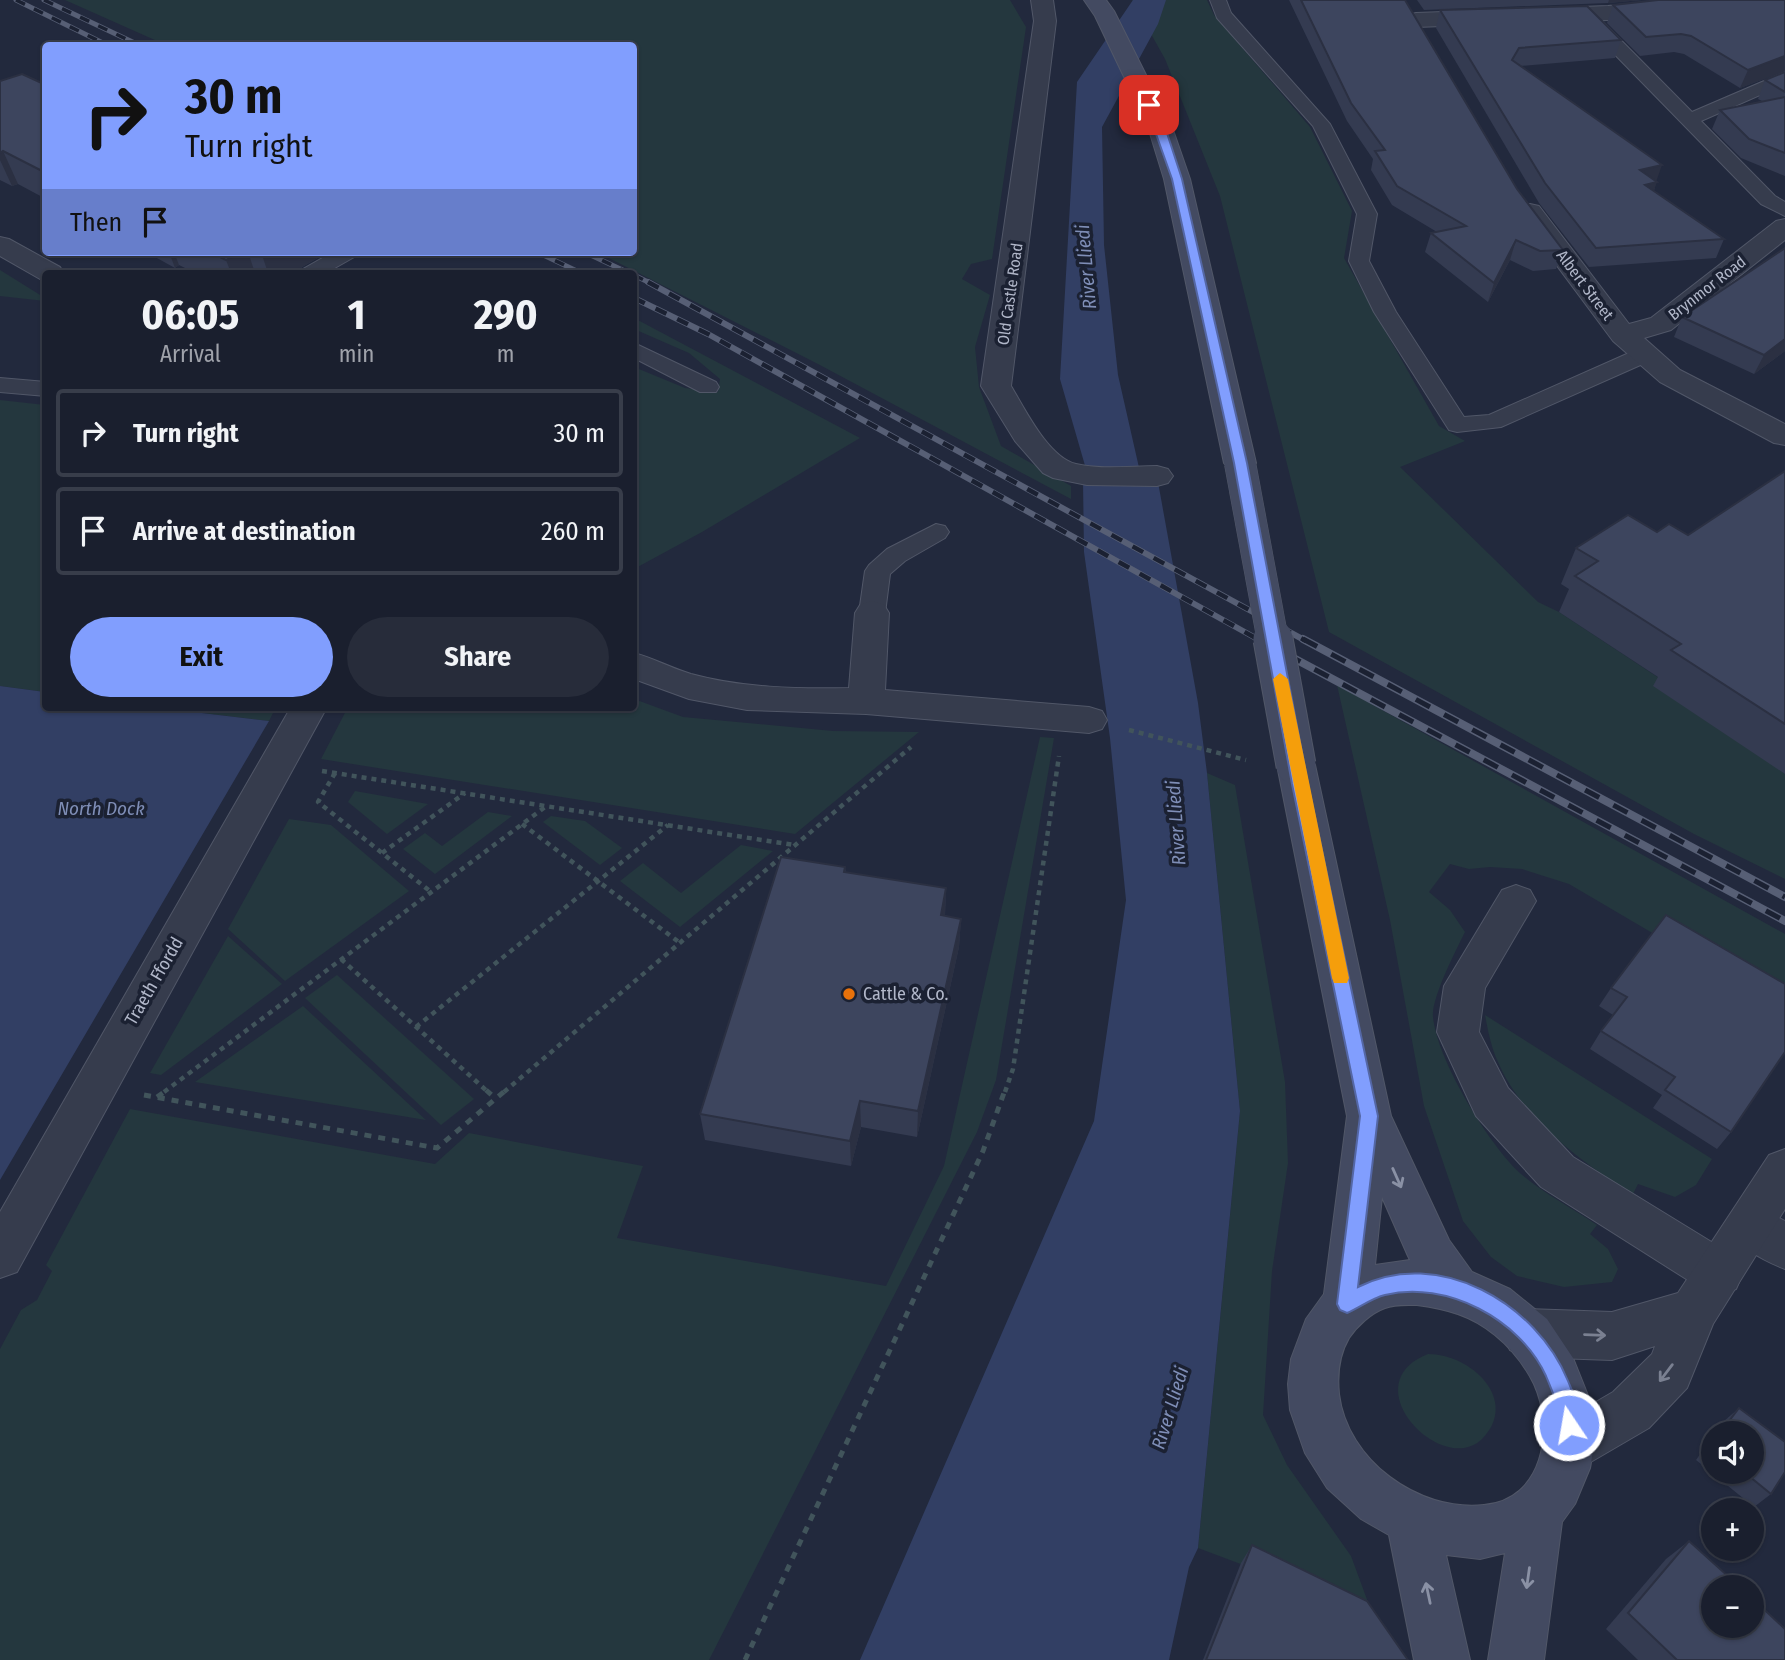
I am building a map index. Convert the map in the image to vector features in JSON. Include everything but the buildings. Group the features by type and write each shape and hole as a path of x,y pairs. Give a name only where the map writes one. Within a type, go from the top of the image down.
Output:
{"main road":[{"path":"1095,0 1106,16 1160,127 1177,179 1240,463 1296,765 1369,1116 1432,1256 1456,1289"},
{"path":"1347,1304 1369,1116"},
{"path":"1417,1282 1456,1289 1494,1306 1527,1333 1552,1367 1567,1405 1571,1445 1560,1482 1538,1510 1504,1527 1459,1533 1412,1520 1369,1494 1336,1457 1316,1413 1312,1371 1323,1333 1347,1304 1381,1286 1417,1282"},
{"path":"1516,1660 1538,1510"},
{"path":"1412,1520 1442,1660"}],"street":[{"name":"Old Castle Road","path":"1042,0 1045,21 996,386 1028,439 1060,470 1088,474 1157,476"},
{"path":"1410,10 1596,9 1730,0"},
{"path":"1410,10 1430,44"},
{"name":"Albert Street","path":"1519,195 1623,335 1670,376 1785,436"},
{"name":"Brynmor Road","path":"1623,335 1661,324 1785,228"},
{"path":"0,245 45,270"},
{"path":"866,701 872,613"},
{"path":"637,666 694,688 794,702 866,701 1077,719"},
{"name":"Traeth Ffordd","path":"0,1256 307,711"},
{"path":"1516,901 1465,986 1458,1032 1492,1102 1557,1172 1706,1292"},
{"path":"1527,1333 1612,1336 1706,1292 1767,1235 1785,1169"},
{"path":"1571,1445 1631,1410 1670,1371 1706,1292"}],"lane":[{"path":"1218,0 1223,14 1321,124 1367,214 1359,261 1385,312 1457,425 1493,422 1646,354"},
{"path":"1596,9 1689,120 1768,200 1785,209"},
{"path":"1689,120 1785,77"},
{"path":"316,270 342,256"},
{"path":"637,351 708,387"},
{"path":"0,385 42,389"},
{"path":"872,613 878,571 896,555 936,532"}],"path":[{"path":"95,1086 437,1148 957,708"},
{"path":"745,1660 983,1151 1013,1069 1077,719 1257,762"},
{"path":"277,764 795,845"},
{"path":"335,773 318,802 431,892"},
{"path":"383,853 465,793"},
{"path":"156,1097 546,806"},
{"path":"522,824 680,943"},
{"path":"416,1027 668,825"},
{"path":"341,959 496,1099"}],"shaded area":[{"path":"65,0 1010,0 1026,27 992,259 971,264 962,279 990,295 975,347 979,387 1001,446 1071,486 1071,499 818,364 605,256 637,256 637,42 159,42"},
{"path":"1132,0 1207,0 1214,15 1310,127 1352,211 1344,258 1439,426 1465,441 1400,467 1538,602 1559,612 1662,680 1785,774 1785,879 1694,834 1329,632 1220,196 1165,59"},
{"path":"0,270 42,296 42,301 0,296"},
{"path":"637,320 860,438 637,567 637,368 685,388 718,392 720,379 689,353 637,330"},
{"path":"0,400 42,405 42,692 0,686"},
{"path":"1337,685 1785,934 1785,1011 1569,884 1522,869 1469,869 1450,864 1429,892 1450,910 1465,932 1445,974 1433,1009 1437,1035 1454,1078 1480,1123 1508,1161 1548,1194 1597,1225 1590,1234 1608,1249 1618,1269 1612,1282 1564,1287 1517,1276 1491,1257 1463,1221 1424,1106 1390,920"},
{"path":"637,700 683,717 833,731 919,732 795,834 321,759 346,711 637,711"},
{"path":"185,711 274,711 269,721"},
{"path":"1040,737 1054,738 996,1080 977,1132 709,1660 0,1660 0,1349 21,1310 37,1300 52,1271 46,1265 130,1109 435,1164 469,1133 643,1166 617,1238 886,1286 944,1166"},
{"path":"1207,773 1235,785 1285,1082 1288,1163 1272,1271 1263,1415 1287,1465 1351,1556 1372,1613 1198,1548 1240,1111"},
{"path":"355,791 428,804 387,834 348,802"},
{"path":"488,812 512,816 435,874 403,849 425,833 442,846"},
{"path":"551,816 585,821 622,848 600,865 543,822"},
{"path":"289,819 331,825 409,891 285,981 228,929"},
{"path":"741,845 773,851 680,927 620,881 643,863 681,893"},
{"path":"228,936 282,984 161,1075 150,1073"},
{"path":"337,975 474,1099 441,1125 305,998"},
{"path":"303,1006 426,1120 195,1082"},
{"path":"1485,1015 1712,1159 1696,1185 1675,1197 1638,1184 1633,1194 1574,1154 1538,1120 1508,1082 1493,1051"},
{"path":"1428,1354 1460,1362 1485,1382 1493,1395 1496,1409 1492,1424 1482,1439 1465,1448 1446,1446 1427,1437 1411,1422 1401,1404 1398,1385 1407,1368"}],"water":[{"name":"River Lliedi","path":"1133,0 1166,0 1158,24 1102,127 1104,245 1118,375 1140,472 1158,482 1198,703 1240,1111 1198,1548 1189,1567 1169,1660 860,1660 1094,1121 1126,900 1110,738 1084,552 1083,481 1086,469 1060,379 1077,82"},
{"name":"North Dock","path":"0,686 42,692 42,711 185,711 269,721 0,1180"}],"railway":[{"path":"16,0 101,42"},
{"path":"44,0 133,42"},
{"path":"545,256 575,270"},
{"path":"593,256 623,270"},
{"path":"637,276 648,282"},
{"path":"648,282 652,284"},
{"path":"648,282 1306,641"},
{"path":"637,299 708,334 1261,641"},
{"path":"1258,639 1785,921"},
{"path":"1303,639 1785,897"}],"slow traffic":[{"path":"1280,679 1340,978"}],"place":[{"name":"Cattle & Co.","path":"849,994"}],"route":[{"path":"1149,105 1160,127 1177,179 1240,463 1300,784 1369,1116 1347,1304 1381,1286 1417,1282 1456,1289 1494,1306 1527,1333 1552,1367 1567,1405 1569,1425"}]}
